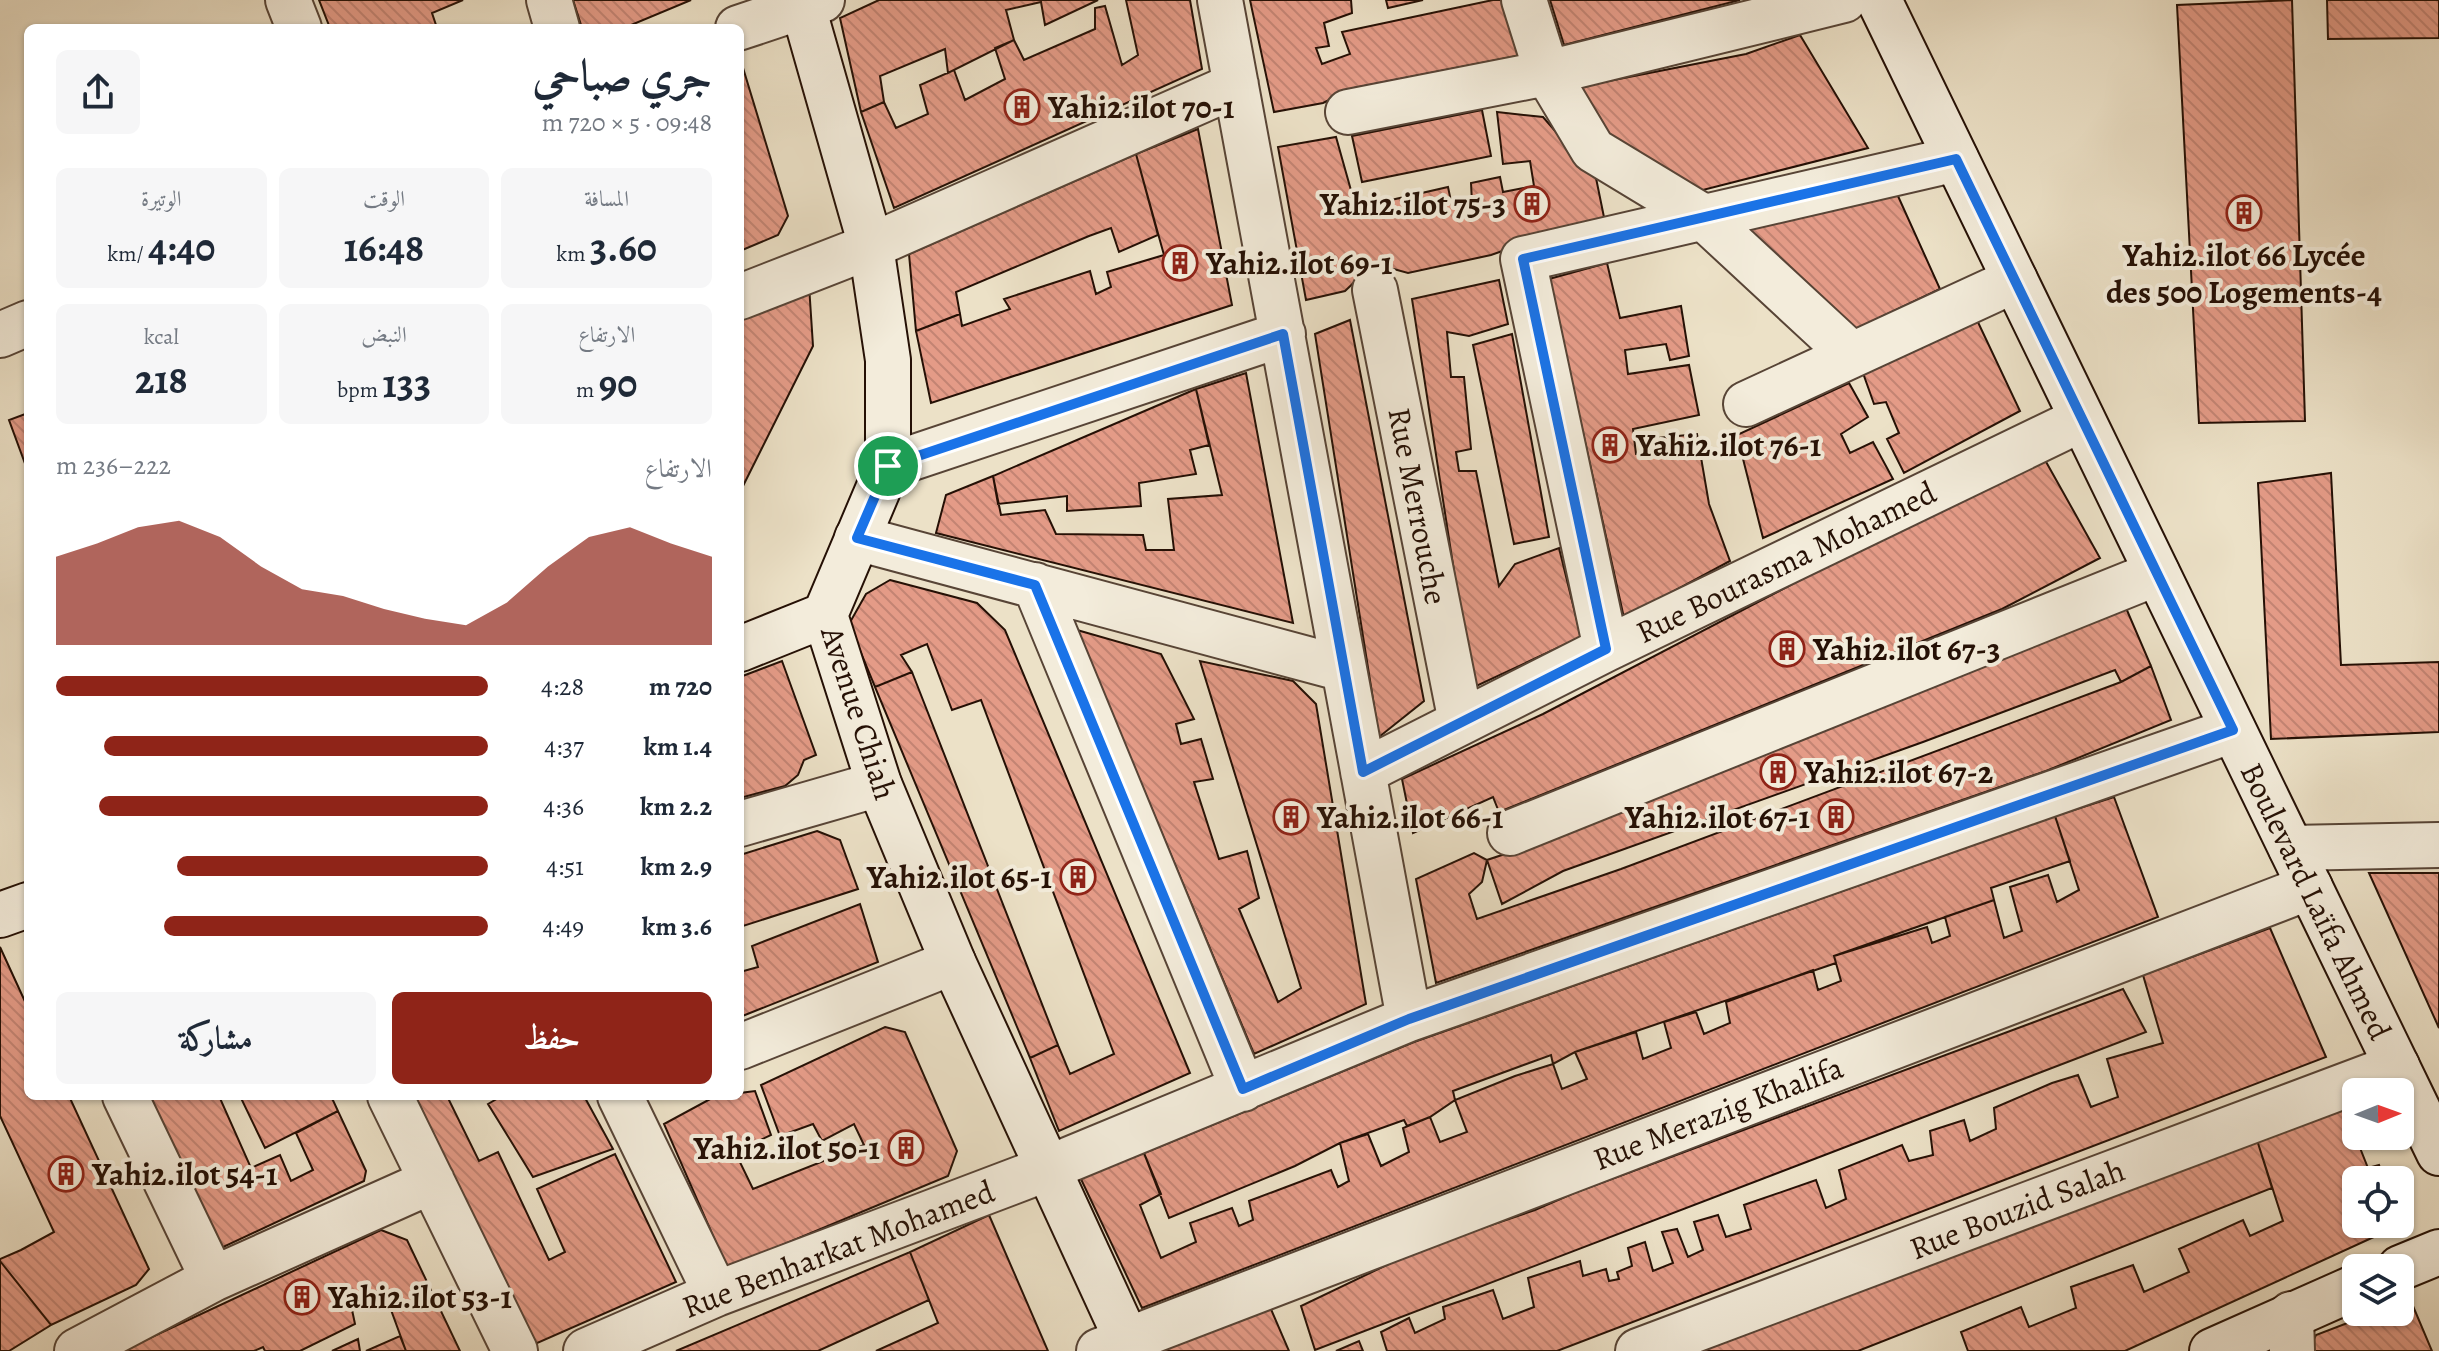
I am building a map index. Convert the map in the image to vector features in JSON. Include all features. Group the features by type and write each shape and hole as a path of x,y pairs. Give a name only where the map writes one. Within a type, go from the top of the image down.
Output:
{"street":[{"path":"288,0 297,24"},
{"path":"549,0 556,24"},
{"path":"1220,0 1409,1019"},
{"path":"1524,0 1547,73 1593,150 1702,216 1852,355"},
{"path":"1348,112 1547,73 1844,0"},
{"name":"Boulevard Laïfa Ahmed","path":"1879,0 2439,1153"},
{"path":"744,26 808,2"},
{"name":"Avenue Chiah","path":"808,2 871,246 888,360 888,466 825,615 879,784 953,962 1046,1169 1119,1347"},
{"path":"744,295 871,246 1236,85"},
{"path":"1606,649 1523,259 1956,159"},
{"path":"1746,404 2015,280"},
{"name":"Rue Merrouche","path":"1375,290 1461,722"},
{"path":"0,335 24,325"},
{"path":"888,466 1283,334"},
{"name":"Rue Bourasma Mohamed","path":"1363,772 1606,649 2082,419"},
{"path":"857,538 1344,669"},
{"path":"1510,833 2157,573"},
{"path":"1035,585 1243,1089"},
{"path":"744,647 825,615"},
{"name":"Rue Benharkat Mohamed","path":"586,1351 716,1294 1046,1169 1409,1019 2233,730"},
{"path":"744,823 879,784"},
{"path":"2291,848 2439,845"},
{"name":"Rue Merazig Khalifa","path":"1119,1347 2310,887"},
{"path":"0,915 24,906"},
{"path":"744,1045 953,962"},
{"name":"Rue Bouzid Salah","path":"1638,1351 2397,1066"},
{"path":"127,1100 213,1279"},
{"path":"392,1100 515,1351"},
{"path":"622,1100 716,1294"},
{"path":"77,1351 213,1279 432,1181"},
{"path":"2414,1262 2439,1252"},
{"path":"2212,1351 2291,1332 2342,1297"}],"building":[{"path":"319,0 463,0 432,13 436,24 328,24"},
{"path":"573,0 691,0 634,24 581,24"},
{"path":"879,0 1098,0 1045,25 1041,2 1006,10 1014,40 948,73 945,49 880,76 884,102 861,112 840,18"},
{"name":"Yahi2.ilot 70-1","path":"1126,0 1190,0 1202,69 894,208 861,112 884,102 896,128 928,114 920,85 954,70 965,100 1005,79 995,48 1014,40 1024,60 1095,29 1095,8 1105,6 1122,65 1138,55"},
{"path":"1250,0 1351,0 1352,13 1324,23 1329,46 1316,48 1322,64 1350,54 1342,32 1504,0 1522,55 1354,88 1323,103 1274,112"},
{"path":"1386,0 1423,0 1388,8"},
{"path":"1550,0 1740,0 1564,45"},
{"name":"Yahi2.ilot 66 Lycée des 500 Logements-4","path":"2292,0 2305,421 2199,423 2177,5"},
{"path":"2327,0 2439,0 2439,38 2328,39"},
{"path":"1800,35 1868,148 1699,191 1605,134 1578,87 1746,54"},
{"path":"744,71 788,216 778,235 744,249"},
{"path":"1482,110 1491,156 1362,182 1352,136"},
{"name":"Yahi2.ilot 75-3","path":"1497,112 1543,117 1596,178 1606,227 1408,273 1390,268 1364,273 1345,291 1306,300 1278,147 1336,137 1356,208 1448,187 1452,206 1472,203 1471,183 1500,177 1503,192 1534,186 1530,161 1503,164"},
{"name":"Yahi2.ilot 69-1","path":"1198,129 1232,305 931,403 916,331 960,314 962,326 1010,309 1004,299 1090,271 1096,294 1111,287 1107,272 1164,255 1136,154"},
{"path":"1136,154 1158,235 1119,252 1111,228 1089,236 956,292 960,314 916,331 909,254"},
{"path":"1893,185 1940,289 1852,331 1740,227"},
{"name":"Yahi2.ilot 76-1","path":"1607,263 1620,318 1681,306 1689,356 1670,360 1666,344 1625,350 1628,374 1689,365 1699,415 1633,429 1636,454 1660,451 1658,438 1697,434 1709,504 1730,561 1624,618 1549,279"},
{"path":"1499,280 1508,324 1469,336 1447,332 1451,377 1464,377 1471,449 1456,452 1459,471 1476,471 1499,586 1515,564 1559,548 1581,637 1472,688 1412,299"},
{"path":"809,285 813,346 744,484 744,312"},
{"path":"1976,318 2020,411 1904,473 1887,439 1899,433 1886,402 1874,404 1863,373"},
{"path":"1350,320 1424,701 1379,737 1315,334"},
{"path":"1512,334 1549,537 1514,544 1473,345"},
{"path":"1246,373 1293,623 936,533 946,495 993,476 1001,515 1045,510 1056,534 1143,535 1146,550 1174,550 1168,499 1222,495 1196,389"},
{"path":"1849,383 1868,417 1841,434 1850,453 1873,442 1893,479 1763,538 1737,435"},
{"path":"1196,389 1209,445 1190,450 1196,474 1139,483 1141,506 1067,511 1067,496 998,504 993,476"},
{"path":"24,414 24,461 9,420"},
{"name":"Yahi2.ilot 67-3","path":"2045,460 2100,558 2002,609 1499,812 1493,797 1413,833 1402,779 1543,714 1829,565"},
{"path":"2331,473 2341,665 2439,662 2439,732 2271,739 2258,483"},
{"name":"Yahi2.ilot 65-1","path":"890,580 977,603 1005,630 1190,1073 1059,1131 1030,1058 1058,1045 1070,1074 1114,1054 981,700 952,710 927,644 901,655 912,672 875,687 849,624 866,594"},
{"name":"Yahi2.ilot 67-2","path":"2126,608 2151,666 2121,682 2115,670 1563,871 1502,904 1487,860"},
{"name":"Yahi2.ilot 66-1","path":"1077,630 1161,654 1194,719 1176,724 1181,744 1201,739 1213,779 1194,782 1219,859 1247,851 1259,898 1239,909 1278,1002 1301,988 1200,661 1293,681 1316,704 1366,1004 1254,1054"},
{"path":"782,661 816,755 804,760 798,775 785,786 744,797 744,675"},
{"name":"Yahi2.ilot 67-1","path":"2151,666 2171,720 2046,771 1436,983 1416,879 1474,853 1487,860 1482,882 1469,894 1477,919 1621,869 2121,682"},
{"path":"912,672 1058,1045 1030,1058 875,687"},
{"path":"2114,797 2158,917 1142,1308 1080,1177 1144,1153 1161,1194 1140,1205 1161,1258 1196,1242 1190,1223 1232,1208 1239,1226 1253,1220 1249,1201 1331,1170 1338,1187 1349,1181 1340,1143 1368,1134 1381,1166 1409,1152 1403,1128 1430,1117 1440,1142 1467,1132 1455,1100 1553,1064 1562,1089 1587,1079 1575,1052 1636,1032 1643,1059 1671,1048 1664,1022 1696,1012 1704,1034 1730,1023 1726,1002 1813,970 1818,990 1841,981 1834,956 1927,927 1932,943 1950,936 1945,917 1994,900 2004,938 2022,931 2010,887 2048,875 2057,902 2079,890 2055,816"},
{"path":"2055,816 2070,861 1991,888 1994,900 1834,956 1836,963 1575,1052 1553,1064 1551,1055 1453,1091 1455,1100 1430,1117 1407,1126 1404,1120 1340,1143 1295,1166 1169,1218 1144,1153 1414,1042"},
{"path":"817,831 840,840 858,889 744,926 744,854"},
{"path":"2369,873 2439,873 2439,1028"},
{"path":"860,904 878,962 744,1015 744,971 758,967 752,946"},
{"path":"2270,928 2326,1057 1557,1351 1387,1351 1381,1332 1409,1318 1415,1333 1445,1319 1443,1307 1493,1290 1503,1319 1534,1307 1528,1278 1580,1261 1583,1276 1606,1269 1609,1281 1619,1279 1617,1272 1632,1266 1628,1248 1645,1242 1653,1271 1673,1263 1662,1232 1677,1229 1688,1257 1703,1250 1694,1222 1718,1215 1726,1237 1751,1229 1744,1205 1816,1180 1826,1208 1846,1199 1839,1170 1902,1145 1909,1161 1933,1155 1930,1131 1964,1120 1970,1141 1996,1129 1994,1108 2052,1083 2078,1075 2091,1107 2118,1097 2107,1059 2163,1043 2143,975"},
{"name":"Yahi2.ilot 54-1","path":"0,947 24,999 24,1100 71,1100 149,1269 136,1285 51,1325 0,1261 54,1232 0,1116"},
{"path":"2123,989 2146,1032 1315,1350 1301,1306 1418,1250 1535,1210"},
{"name":"Yahi2.ilot 50-1","path":"885,1027 905,1032 957,1151 948,1176 727,1268 664,1124 708,1100 744,1100 744,1092 755,1091 771,1135 735,1152 753,1189 864,1145 854,1124 822,1141 813,1124 780,1136 761,1085"},
{"path":"149,1100 221,1100 251,1168 280,1155 291,1181 313,1170 296,1133 338,1111 366,1171 364,1181 219,1249"},
{"path":"242,1100 333,1100 338,1111 265,1148"},
{"path":"417,1100 449,1100 479,1161 498,1152 549,1260 565,1252 537,1189 615,1154 676,1282 535,1344"},
{"path":"495,1100 586,1100 613,1149 533,1177 488,1104"},
{"path":"2342,1105 2342,1150 2361,1150 2367,1166 2342,1166 2342,1238 2372,1238 2125,1351 1968,1351 1961,1332 2021,1307 2029,1327 2076,1308 2071,1287 2133,1265 2144,1292 2189,1272 2179,1249 2243,1220 2250,1236 2283,1221 2257,1140"},
{"path":"2257,1140 2272,1188 1858,1351 1697,1351"},
{"path":"989,1215 1048,1351 876,1351 938,1323 910,1252"},
{"name":"Yahi2.ilot 53-1","path":"381,1230 407,1240 460,1351 406,1351 383,1288 351,1305 355,1324 300,1351 265,1351 263,1347 254,1351 122,1351"},
{"path":"910,1252 929,1300 818,1351 676,1351"},
{"path":"0,1261 51,1325 9,1351 0,1351"},
{"path":"1270,1307 1289,1351 1167,1351 1165,1346"},
{"path":"2414,1308 2432,1351 2308,1351 2316,1335 2342,1325 2414,1326"},
{"path":"400,1336 406,1351 366,1351"},
{"path":"358,1339 360,1351 332,1351"},
{"path":"1359,1341 1363,1351 1336,1351"}],"place":[{"name":"Yahi2.ilot 70-1","path":"1022,107"},
{"name":"Yahi2.ilot 75-3","path":"1532,204"},
{"name":"Yahi2.ilot 66 Lycée des 500 Logements-4","path":"2244,213"},
{"name":"Yahi2.ilot 69-1","path":"1180,263"},
{"name":"Yahi2.ilot 76-1","path":"1610,445"},
{"name":"Yahi2.ilot 67-3","path":"1787,649"},
{"name":"Yahi2.ilot 67-2","path":"1778,772"},
{"name":"Yahi2.ilot 66-1","path":"1291,817"},
{"name":"Yahi2.ilot 67-1","path":"1836,817"},
{"name":"Yahi2.ilot 65-1","path":"1078,877"},
{"name":"Yahi2.ilot 50-1","path":"906,1148"},
{"name":"Yahi2.ilot 54-1","path":"66,1174"},
{"name":"Yahi2.ilot 53-1","path":"302,1297"}],"route":[{"path":"1956,159 2233,730 1409,1019 1243,1089 1035,585 857,538 888,466 1283,334 1363,772 1606,649 1523,259 1956,159"}]}
